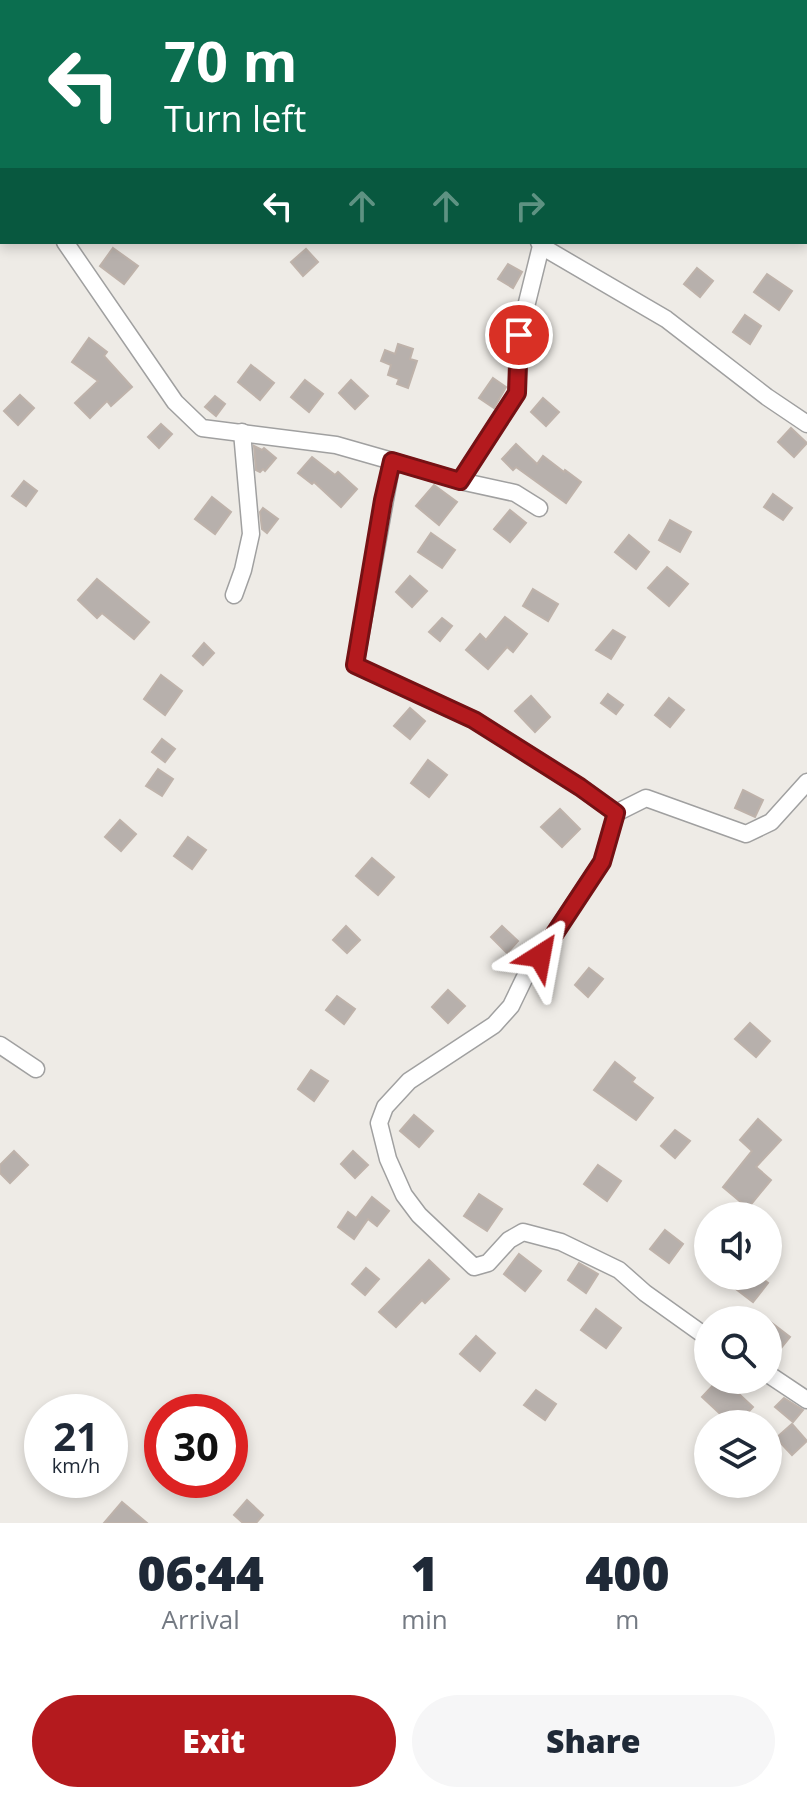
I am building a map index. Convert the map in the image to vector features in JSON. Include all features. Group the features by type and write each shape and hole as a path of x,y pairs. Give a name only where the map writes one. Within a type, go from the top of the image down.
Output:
{"street":[{"path":"66,244 175,402 202,428 336,445 460,481 515,493 539,508"},
{"path":"460,481 517,393 519,335 540,244 666,319 807,424"},
{"path":"234,595 251,534 242,432"},
{"path":"392,461 355,665 474,720 616,813"},
{"path":"694,1328 619,1270 561,1242 523,1232 509,1240 488,1263 474,1267 419,1215 404,1195 388,1159 379,1123 385,1107 409,1081 494,1025 511,1006 524,979 602,862 616,813 646,798 746,834 771,822 807,782"},
{"path":"0,1045 36,1069"},
{"path":"782,1383 807,1400"}],"building":[{"path":"113,248 138,266 124,284 100,266"},
{"path":"306,249 318,262 303,276 291,262"},
{"path":"508,264 522,272 513,288 498,279"},
{"path":"697,268 713,281 700,297 684,284"},
{"path":"767,274 792,291 779,310 754,292"},
{"path":"745,315 761,326 750,344 733,332"},
{"path":"89,338 107,352 104,356 132,387 111,406 107,401 90,418 75,403 98,381 72,362"},
{"path":"398,344 413,349 410,359 417,361 408,388 397,384 399,379 388,375 391,365 381,361 385,350 395,354"},
{"path":"251,365 274,383 260,400 238,382"},
{"path":"493,378 506,387 494,408 479,398"},
{"path":"305,380 323,394 309,412 291,397"},
{"path":"351,380 368,396 355,409 339,393"},
{"path":"20,395 34,408 18,425 4,411"},
{"path":"215,396 225,404 216,416 205,407"},
{"path":"543,398 559,412 546,426 531,412"},
{"path":"161,424 172,434 159,448 148,437"},
{"path":"791,428 807,443 794,457 778,442"},
{"path":"516,444 537,464 543,456 581,482 566,503 516,467 513,470 502,459"},
{"path":"254,446 264,448 276,458 265,471 256,470"},
{"path":"312,457 335,475 338,472 357,489 341,507 314,482 312,484 298,473"},
{"path":"24,481 37,491 26,506 12,496"},
{"path":"434,485 457,502 439,525 416,506"},
{"path":"773,494 792,508 783,520 764,507"},
{"path":"212,497 231,512 215,534 195,519"},
{"path":"263,508 278,519 267,533 262,529 260,512"},
{"path":"510,510 526,523 510,542 494,529"},
{"path":"670,520 691,532 680,552 659,540"},
{"path":"431,533 455,550 442,568 418,552"},
{"path":"629,535 649,552 636,569 615,552"},
{"path":"667,567 688,584 669,606 648,588"},
{"path":"410,576 427,591 412,607 396,592"},
{"path":"97,579 149,622 134,639 102,613 97,618 78,600"},
{"path":"533,589 558,604 548,621 523,606"},
{"path":"505,617 527,634 513,652 507,647 488,669 466,650 480,634 486,640"},
{"path":"442,618 452,626 440,641 429,632"},
{"path":"613,630 625,637 611,659 596,650"},
{"path":"204,643 214,653 203,665 193,656"},
{"path":"161,675 182,691 165,715 144,699"},
{"path":"608,694 623,705 616,714 601,703"},
{"path":"531,696 550,717 535,732 515,711"},
{"path":"669,698 684,710 670,727 655,715"},
{"path":"410,708 425,721 410,739 394,726"},
{"path":"162,739 175,749 165,762 152,752"},
{"path":"428,760 447,775 429,797 411,783"},
{"path":"158,769 173,779 162,796 146,786"},
{"path":"743,790 763,800 755,817 735,808"},
{"path":"560,809 580,829 562,847 541,827"},
{"path":"120,820 136,834 121,851 105,837"},
{"path":"188,837 206,850 192,869 174,856"},
{"path":"372,858 394,877 378,895 356,876"},
{"path":"346,926 360,940 347,953 333,940"},
{"path":"502,926 518,941 507,953 491,937"},
{"path":"589,968 603,979 588,997 575,985"},
{"path":"448,990 465,1006 448,1023 432,1007"},
{"path":"337,996 355,1009 344,1024 326,1010"},
{"path":"750,1023 770,1041 756,1057 735,1039"},
{"path":"615,1062 635,1078 632,1082 653,1098 636,1120 594,1090"},
{"path":"311,1070 328,1081 314,1101 298,1089"},
{"path":"414,1115 433,1131 419,1147 400,1131"},
{"path":"758,1119 781,1140 756,1167 771,1180 753,1202 741,1202 723,1187 752,1151 740,1140"},
{"path":"675,1130 690,1141 675,1158 661,1146"},
{"path":"14,1151 28,1165 10,1183 0,1173 0,1165"},
{"path":"353,1151 368,1165 355,1178 341,1164"},
{"path":"598,1165 621,1181 607,1201 584,1184"},
{"path":"479,1194 502,1209 487,1231 464,1216"},
{"path":"372,1197 389,1211 377,1226 368,1219 354,1239 338,1227 348,1212 356,1218"},
{"path":"665,1230 683,1244 669,1263 650,1249"},
{"path":"519,1254 541,1271 525,1291 504,1274"},
{"path":"429,1260 449,1279 425,1303 422,1300 396,1327 379,1312"},
{"path":"579,1263 598,1274 586,1293 568,1280"},
{"path":"366,1268 379,1279 365,1295 352,1284"},
{"path":"737,1290 762,1290 753,1302"},
{"path":"596,1309 621,1328 606,1348 581,1330"},
{"path":"782,1331 790,1337 782,1347"},
{"path":"476,1336 495,1353 480,1371 460,1354"},
{"path":"536,1390 556,1404 545,1420 524,1405"},
{"path":"705,1394 739,1394 753,1407 750,1410 716,1410 702,1397"},
{"path":"784,1398 803,1410 793,1422 775,1407"},
{"path":"792,1424 807,1441 792,1455 782,1444 782,1433"},
{"path":"247,1500 263,1515 256,1523 243,1523 234,1515"},
{"path":"122,1502 147,1523 104,1523"}],"route":[{"path":"519,335 517,393 460,481 392,461 355,665 474,720 616,813 602,862 540,956"}]}
